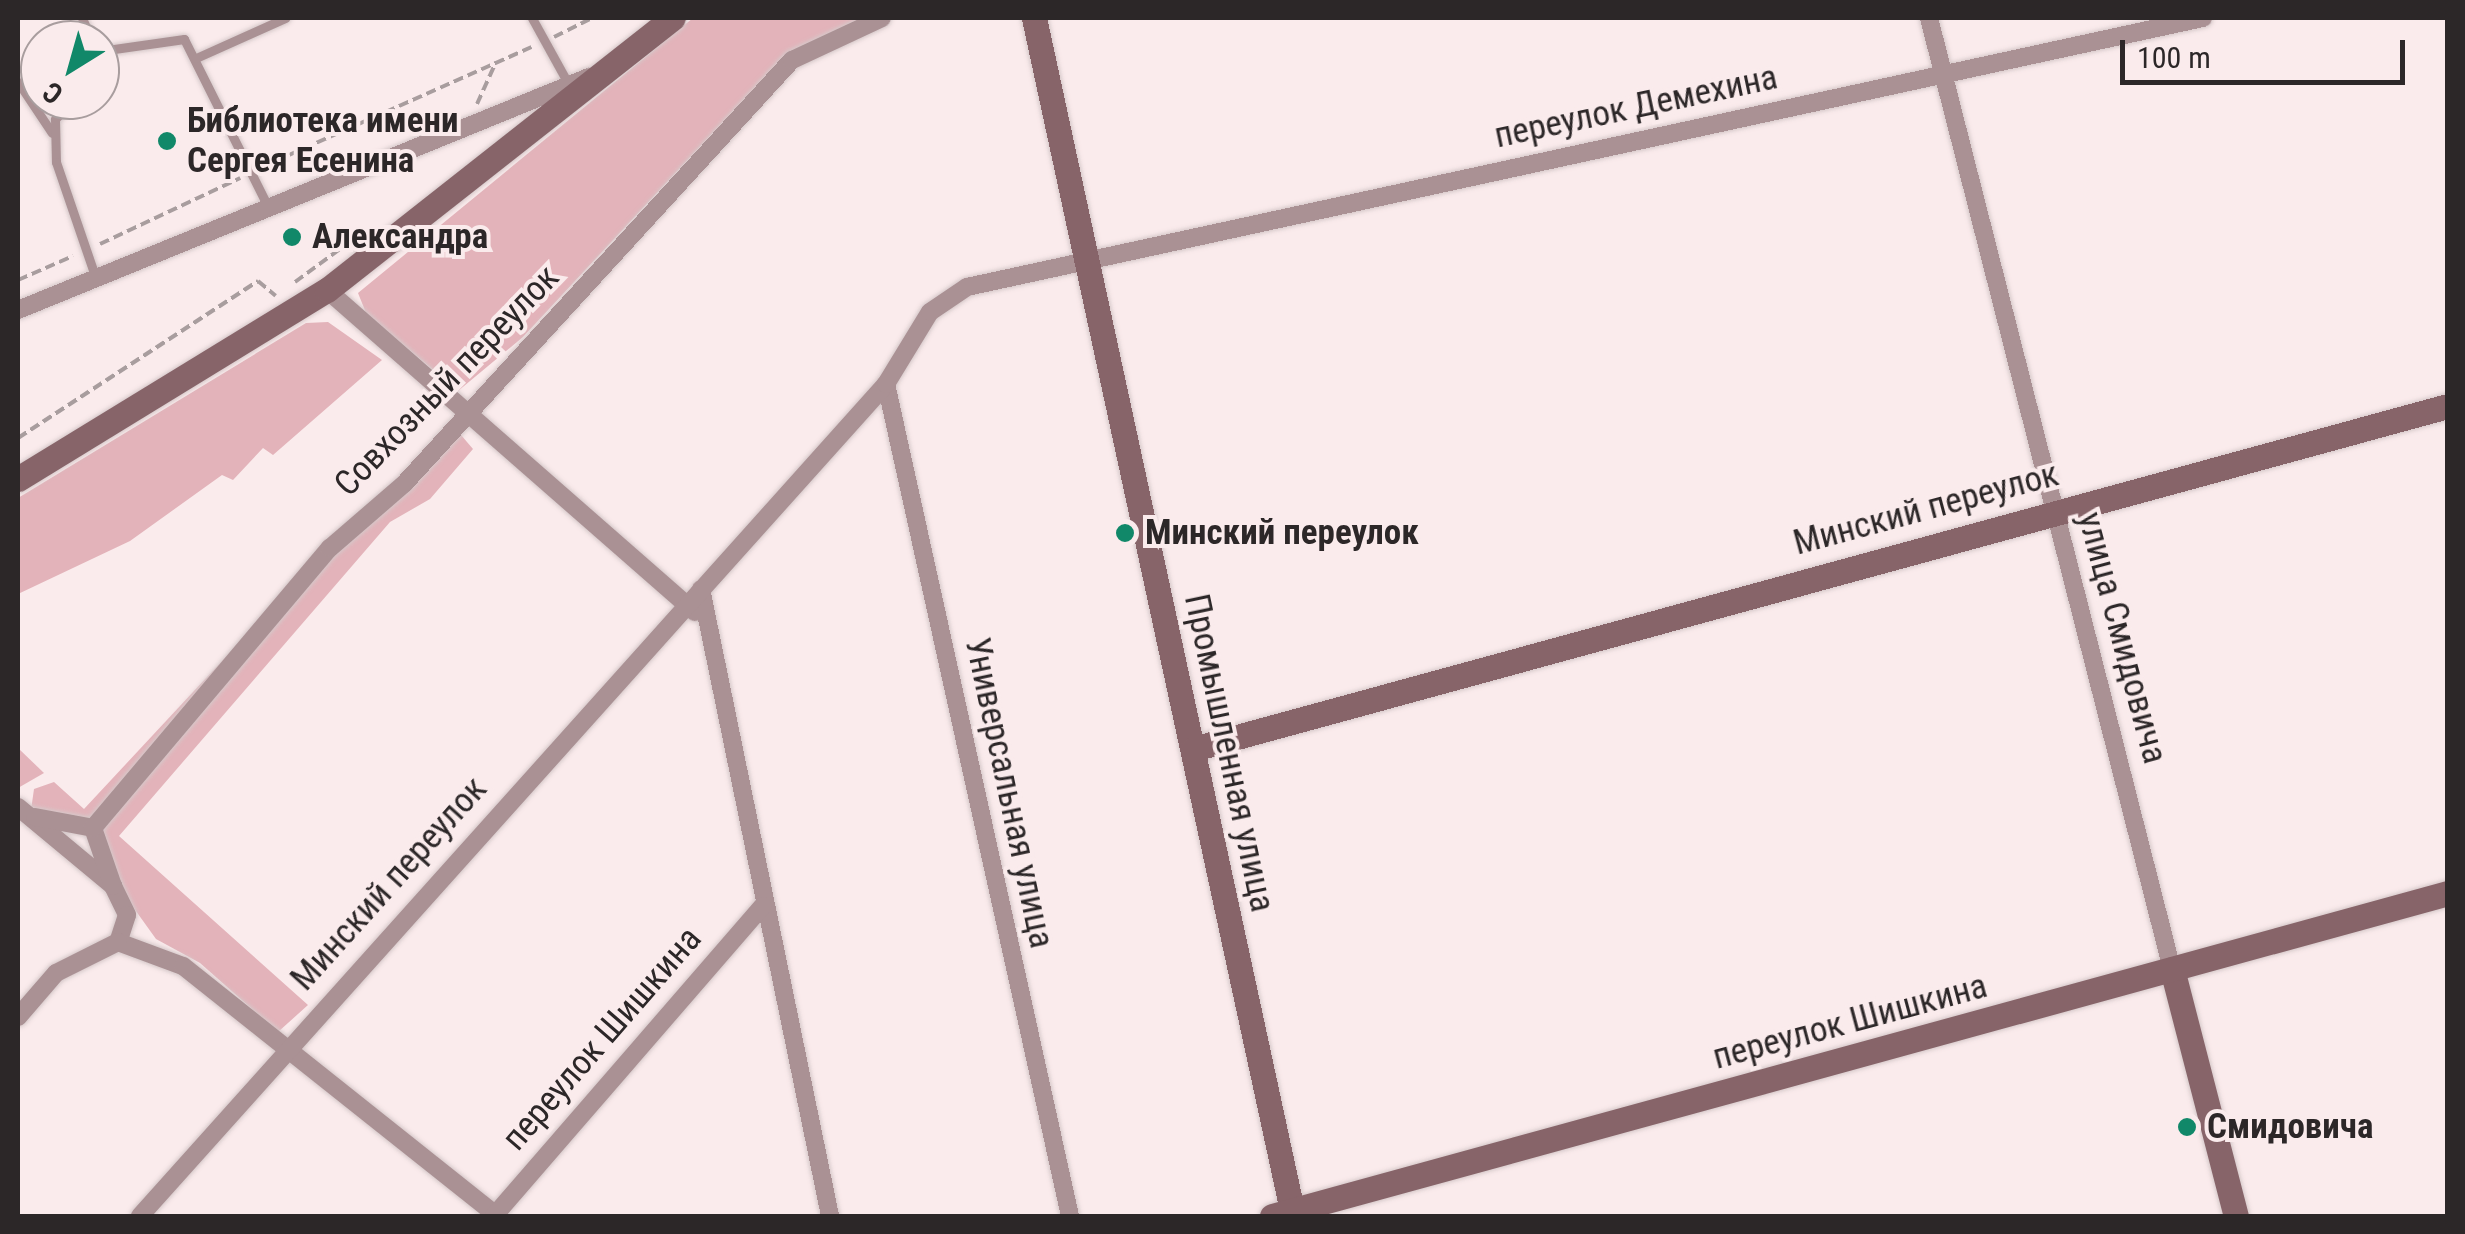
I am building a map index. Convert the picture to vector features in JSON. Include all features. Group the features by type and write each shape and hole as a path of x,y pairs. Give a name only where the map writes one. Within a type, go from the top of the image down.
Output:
{"main road":[{"path":"18,479 327,290 673,18"},
{"name":"Промышленная улица","path":"1034,18 1193,749 1286,1214"},
{"name":"Минский переулок","path":"1193,749 2053,510 2448,406"},
{"name":"переулок Шишкина","path":"1286,1214 2448,893"},
{"name":"улица Смидовича","path":"2172,970 2236,1216"}],"street":[{"name":"Совхозный переулок","path":"93,828 330,548 466,414 792,60 882,18"},
{"name":"улица Смидовича","path":"1929,18 2172,970"},
{"name":"переулок Демехина","path":"1084,261 2203,18"},
{"path":"18,310 266,203 613,68"},
{"name":"Минский переулок","path":"140,1216 284,1050 886,384 930,312 966,287 1084,261"},
{"path":"327,290 466,414 696,597 830,1216"},
{"name":"Универсальная улица","path":"886,384 1070,1216"},
{"path":"18,1017 56,973 118,942 127,915 112,886 93,828 23,811"},
{"path":"23,811 112,886"},
{"name":"переулок Шишкина","path":"496,1216 763,906"},
{"path":"118,942 183,966 496,1216"}],"lane":[{"path":"196,58 285,18"},
{"path":"532,18 568,85"},
{"path":"120,51 170,38 184,39 266,203"},
{"path":"18,82 53,136 95,276"},
{"path":"53,136 62,120"}],"path":[{"path":"18,280 592,18"},
{"path":"468,124 496,62"},
{"path":"264,305 356,238"},
{"path":"18,438 258,281 276,296"}],"shaded area":[{"path":"693,18 861,18 786,54 523,337 458,391 366,313 358,293"},
{"path":"328,322 382,360 273,455 263,448 233,480 222,475 130,541 18,594 18,498 306,323"},
{"path":"461,435 473,449 430,499 390,522 119,836 308,1005 278,1032 200,963 156,939 123,893 102,828 319,566"},
{"path":"317,559 92,820 31,810 34,789 54,782 84,809"},
{"path":"18,748 44,773 18,788"}],"place":[{"name":"Библиотека имени Сергея Есенина","path":"167,141"},
{"name":"Александра","path":"292,237"},
{"name":"Минский переулок","path":"1125,533"},
{"name":"Смидовича","path":"2187,1127"}]}
